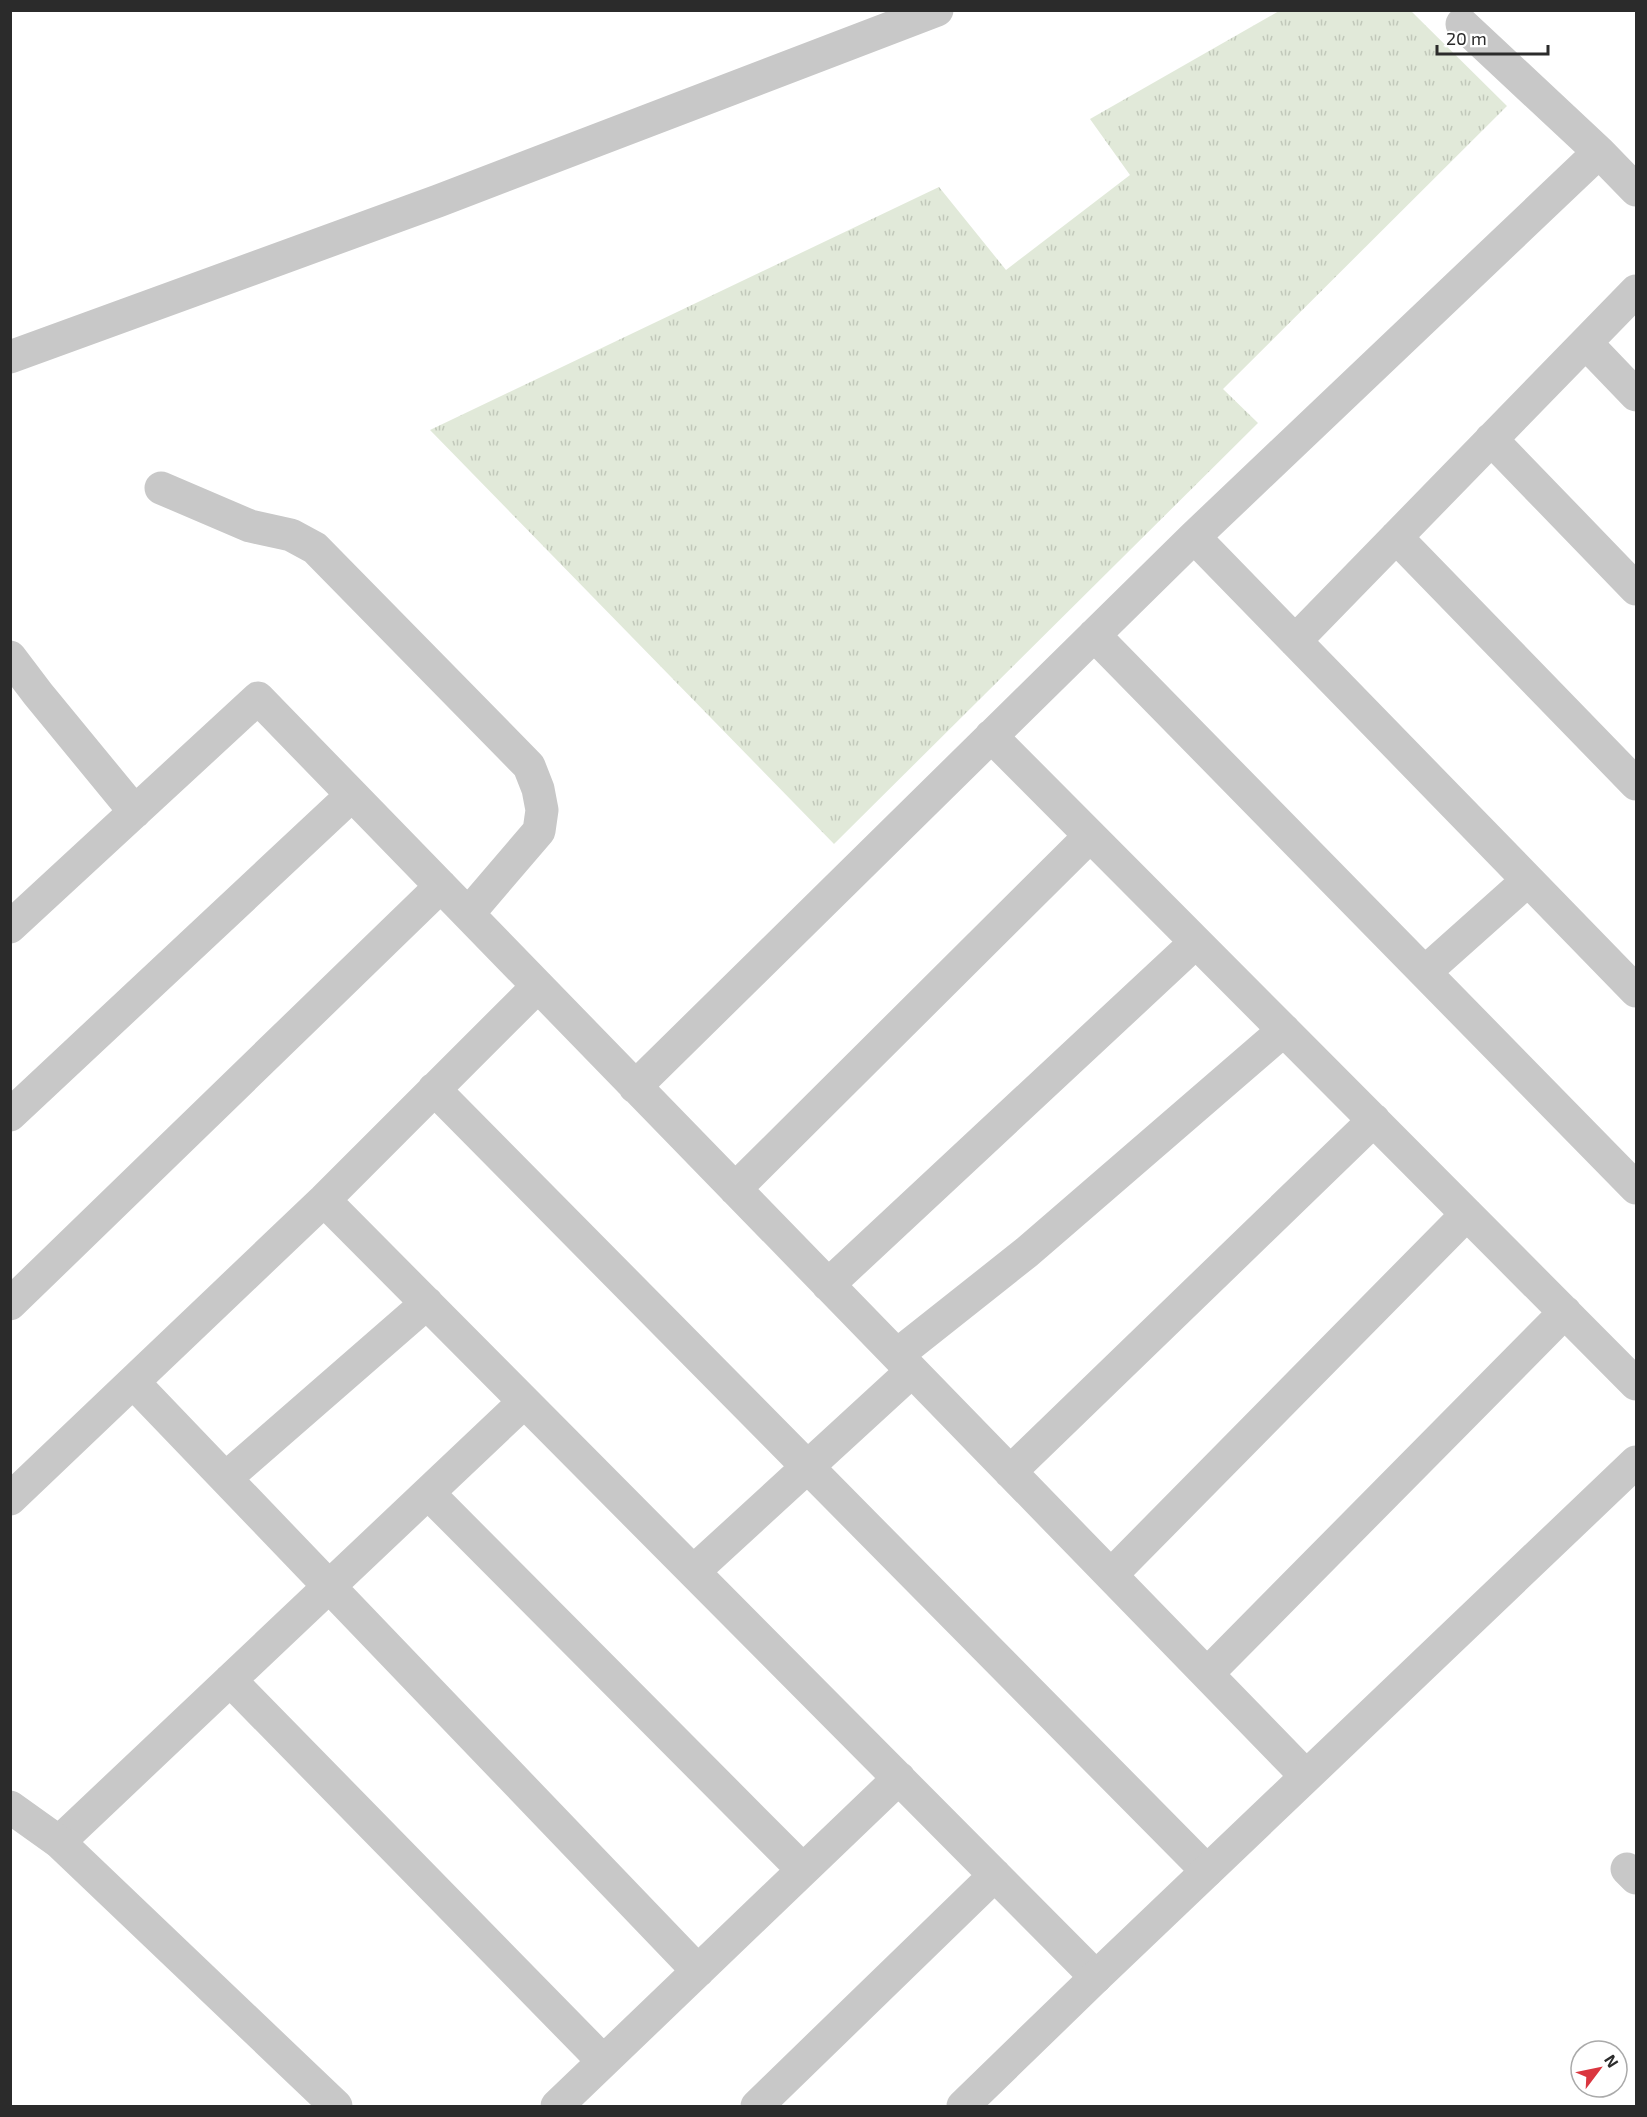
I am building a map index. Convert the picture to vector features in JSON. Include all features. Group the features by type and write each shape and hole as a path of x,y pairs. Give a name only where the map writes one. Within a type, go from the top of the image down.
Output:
{"street":[{"path":"10,357 438,201 937,10"},
{"path":"1462,24 1599,152 1636,190"},
{"path":"636,1087 1194,537 1599,152"},
{"path":"1295,641 1636,291"},
{"path":"1586,343 1636,394"},
{"path":"1491,439 1636,589"},
{"path":"161,488 250,526 291,535 315,548 529,766 538,789 542,810 539,831 468,914"},
{"path":"1194,537 1636,991"},
{"path":"1396,537 1636,784"},
{"path":"1094,635 1636,1188"},
{"path":"10,657 135,812"},
{"path":"10,927 258,698 1306,1776"},
{"path":"991,736 1636,1384"},
{"path":"10,1115 352,795"},
{"path":"735,1189 1090,836"},
{"path":"1425,972 1528,880"},
{"path":"10,1304 441,886"},
{"path":"828,1285 1196,942"},
{"path":"10,1499 324,1200 537,986"},
{"path":"694,1571 807,1467 904,1363 1027,1252 1284,1030"},
{"path":"434,1089 1207,1871"},
{"path":"1010,1472 1374,1120"},
{"path":"324,1200 1096,1977"},
{"path":"1111,1575 1467,1214"},
{"path":"225,1478 427,1303"},
{"path":"1207,1674 1565,1312"},
{"path":"133,1382 698,1971"},
{"path":"59,1842 524,1402"},
{"path":"963,2106 1306,1776 1635,1465"},
{"path":"428,1493 803,1870"},
{"path":"230,1680 603,2061"},
{"path":"557,2106 899,1778"},
{"path":"10,1807 59,1842 336,2106"},
{"path":"756,2106 995,1875"}],"green space":[{"path":"1279,11 1411,11 1507,106 1223,389 1258,423 834,844 430,430 939,187 1006,270 1130,175 1090,119"}]}
